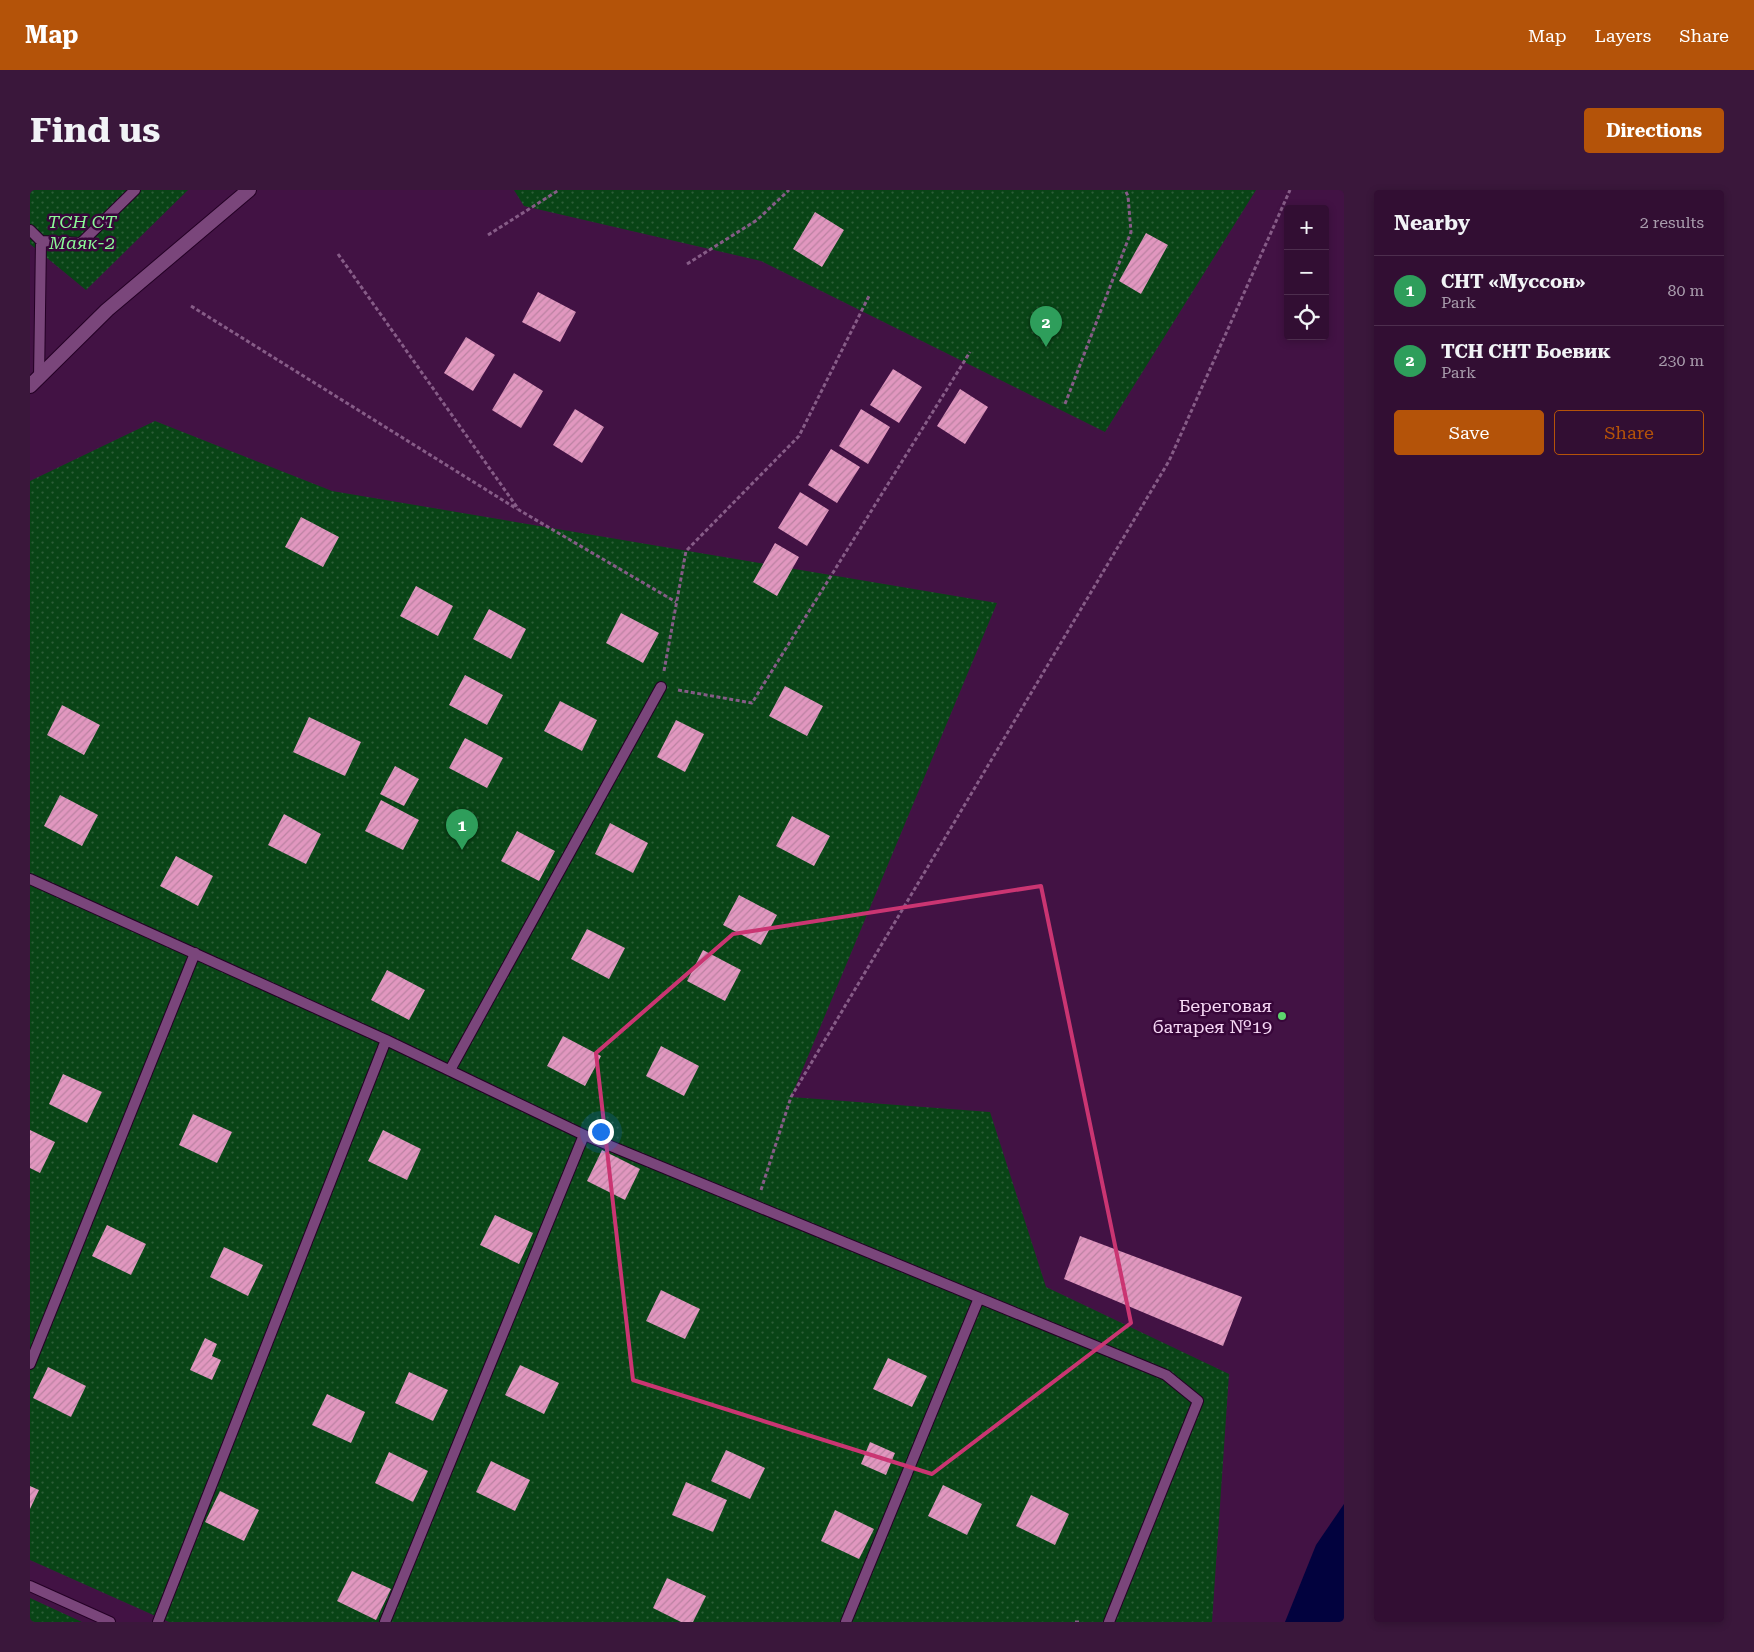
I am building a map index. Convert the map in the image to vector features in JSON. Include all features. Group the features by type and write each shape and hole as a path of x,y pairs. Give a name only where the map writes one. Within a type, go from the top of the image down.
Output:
{"main road":[{"path":"35,383 107,310 249,190"}],"lane":[{"path":"30,230 41,241 81,243 135,190"},
{"path":"35,383 41,241"},
{"path":"450,1070 661,687"},
{"path":"30,879 386,1040 584,1135 1166,1375 1198,1401 1108,1622"},
{"path":"30,1364 195,953"},
{"path":"158,1622 386,1040"},
{"path":"385,1622 584,1135"},
{"path":"846,1622 979,1298"},
{"path":"30,1586 110,1622"}],"path":[{"path":"488,235 559,190"},
{"path":"687,264 756,220 789,190"},
{"path":"1065,404 1131,232 1128,196 1124,190"},
{"path":"755,1205 791,1097 1169,462 1290,190"},
{"path":"338,254 519,510"},
{"path":"869,296 799,436 686,551 661,687 752,703 970,352"},
{"path":"191,306 519,510 676,602"},
{"path":"1074,1622 1080,1622"}],"highlighted area":[{"path":"1041,886 1131,1323 932,1474 633,1380 596,1053 733,934"}],"green space":[{"name":"ТСН СТ Маяк-2","path":"30,190 188,190 86,290 30,244"},
{"path":"514,190 1256,190 1105,432 761,261 524,206"},
{"path":"155,421 332,491 997,603 791,1097 990,1112 1046,1287 1229,1374 1212,1622 169,1622 30,1560 30,481"},
{"path":"30,1598 82,1622 30,1622"}],"shaded area":[{"path":"1344,1504 1344,1622 1285,1622 1316,1545"}],"building":[{"path":"815,212 844,230 822,267 793,249"},
{"path":"1146,233 1168,245 1141,294 1119,281"},
{"path":"538,292 576,312 560,342 522,322"},
{"path":"466,337 495,355 473,391 444,373"},
{"path":"893,369 922,387 899,423 870,405"},
{"path":"514,373 543,391 521,428 492,410"},
{"path":"960,389 988,407 965,444 937,426"},
{"path":"575,409 604,427 582,463 553,445"},
{"path":"861,409 890,427 868,464 839,446"},
{"path":"831,449 860,467 837,503 808,485"},
{"path":"800,492 829,510 807,546 778,528"},
{"path":"301,517 339,537 323,567 285,547"},
{"path":"775,543 799,557 777,596 753,582"},
{"path":"416,586 453,606 438,636 400,616"},
{"path":"489,609 526,629 511,659 473,639"},
{"path":"621,613 659,633 643,663 606,643"},
{"path":"465,675 503,695 487,725 449,705"},
{"path":"785,686 823,706 807,736 769,716"},
{"path":"560,701 597,720 582,751 544,731"},
{"path":"62,705 100,725 84,755 47,735"},
{"path":"309,717 361,742 345,776 293,752"},
{"path":"676,720 704,734 685,772 657,757"},
{"path":"465,738 503,758 487,788 449,768"},
{"path":"395,766 419,779 404,806 380,794"},
{"path":"60,795 98,815 82,846 44,826"},
{"path":"381,800 419,820 403,850 365,831"},
{"path":"284,814 321,834 306,864 268,845"},
{"path":"792,816 830,836 814,866 776,846"},
{"path":"610,823 648,843 633,873 595,854"},
{"path":"517,831 555,851 539,881 501,861"},
{"path":"176,856 213,876 198,906 160,886"},
{"path":"739,895 777,915 761,945 723,925"},
{"path":"587,929 625,948 609,979 571,959"},
{"path":"703,950 741,970 725,1001 687,981"},
{"path":"387,970 425,990 409,1020 371,1000"},
{"path":"563,1036 601,1056 585,1086 547,1066"},
{"path":"661,1046 699,1066 684,1096 646,1076"},
{"path":"63,1074 102,1092 87,1123 49,1104"},
{"path":"193,1114 232,1132 217,1163 179,1145"},
{"path":"30,1130 55,1142 40,1173 30,1168"},
{"path":"383,1130 421,1149 407,1180 368,1161"},
{"path":"602,1150 640,1169 625,1200 587,1181"},
{"path":"495,1215 533,1233 519,1264 480,1245"},
{"path":"107,1225 146,1244 131,1275 92,1256"},
{"path":"1080,1236 1242,1297 1223,1346 1064,1279"},
{"path":"224,1247 263,1265 248,1296 210,1277"},
{"path":"661,1290 700,1309 685,1339 646,1321"},
{"path":"205,1338 217,1344 212,1356 221,1360 212,1380 190,1370"},
{"path":"888,1358 927,1376 912,1407 873,1389"},
{"path":"520,1365 559,1383 544,1414 505,1395"},
{"path":"48,1367 86,1386 71,1417 33,1398"},
{"path":"409,1372 448,1390 433,1421 395,1403"},
{"path":"327,1394 365,1412 351,1443 312,1425"},
{"path":"870,1442 895,1453 886,1475 861,1464"},
{"path":"726,1450 765,1468 750,1499 711,1481"},
{"path":"389,1452 428,1471 413,1502 375,1483"},
{"path":"491,1461 530,1480 515,1511 476,1492"},
{"path":"686,1482 727,1500 713,1532 672,1515"},
{"path":"943,1485 982,1504 967,1535 928,1516"},
{"path":"30,1486 39,1490 30,1509"},
{"path":"220,1491 259,1510 244,1541 205,1522"},
{"path":"1031,1495 1069,1514 1055,1545 1016,1526"},
{"path":"835,1510 874,1529 859,1559 821,1541"},
{"path":"352,1571 391,1589 376,1620 337,1601"},
{"path":"667,1578 706,1596 693,1622 681,1622 653,1608"}],"place":[{"name":"ТСН СНТ Боевик","path":"1046,347"},
{"name":"СНТ «Муссон»","path":"462,850"},
{"name":"Береговая батарея №19","path":"1282,1016"}]}
